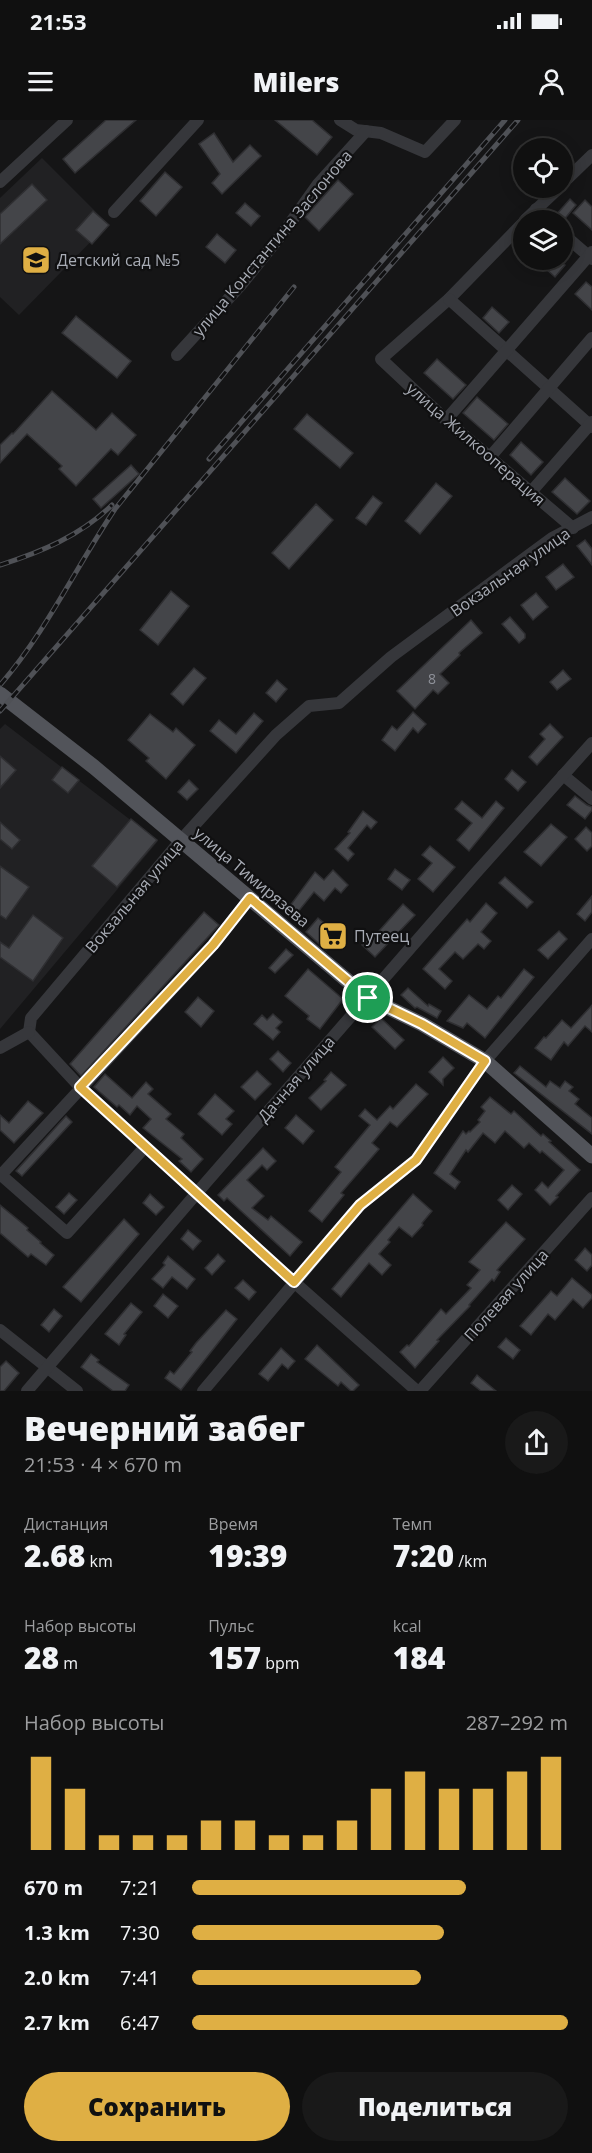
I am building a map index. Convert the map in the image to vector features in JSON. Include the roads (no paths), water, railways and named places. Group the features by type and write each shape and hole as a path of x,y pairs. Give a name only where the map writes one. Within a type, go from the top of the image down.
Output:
{"main road":[{"name":"улица Тимирязева","path":"4,698 94,767 368,998 422,1024 485,1061 592,1155"}],"street":[{"path":"0,182 67,120"},
{"path":"114,212 198,120"},
{"path":"340,120 356,130 381,133 426,152 455,120"},
{"name":"улица Константина Заслонова","path":"177,355 241,285 286,229 318,184 366,131"},
{"path":"573,173 592,155"},
{"path":"536,209 548,198"},
{"path":"513,232 449,298 548,389 591,425 531,492"},
{"path":"446,420 591,255 573,241"},
{"name":"улица Жилкооперация","path":"449,298 381,359 446,420 573,528"},
{"path":"490,457 592,338"},
{"name":"Вокзальная улица","path":"29,1032 31,1018 181,840 276,735 309,706 339,703 391,657 552,538 592,517"},
{"name":"Дачная улица","path":"27,1391 196,1194 592,744"},
{"path":"563,775 592,799"},
{"path":"145,1147 67,1233 1,1175 213,945 250,898"},
{"path":"203,1391 360,1205 416,1160 485,1061 592,939"},
{"path":"0,1048 29,1032 80,1087 145,1147 418,1391"},
{"name":"Полевая улица","path":"418,1391 592,1198"},
{"path":"0,1330 77,1391"}],"railway":[{"path":"209,459 505,120"},
{"path":"0,711 518,120"},
{"path":"0,685 32,643 115,509 294,287"},
{"path":"0,565 59,542 87,526 112,505"}],"place":[{"name":"Детский сад №5","path":"36,260"},
{"name":"Путеец","path":"333,936"}]}
